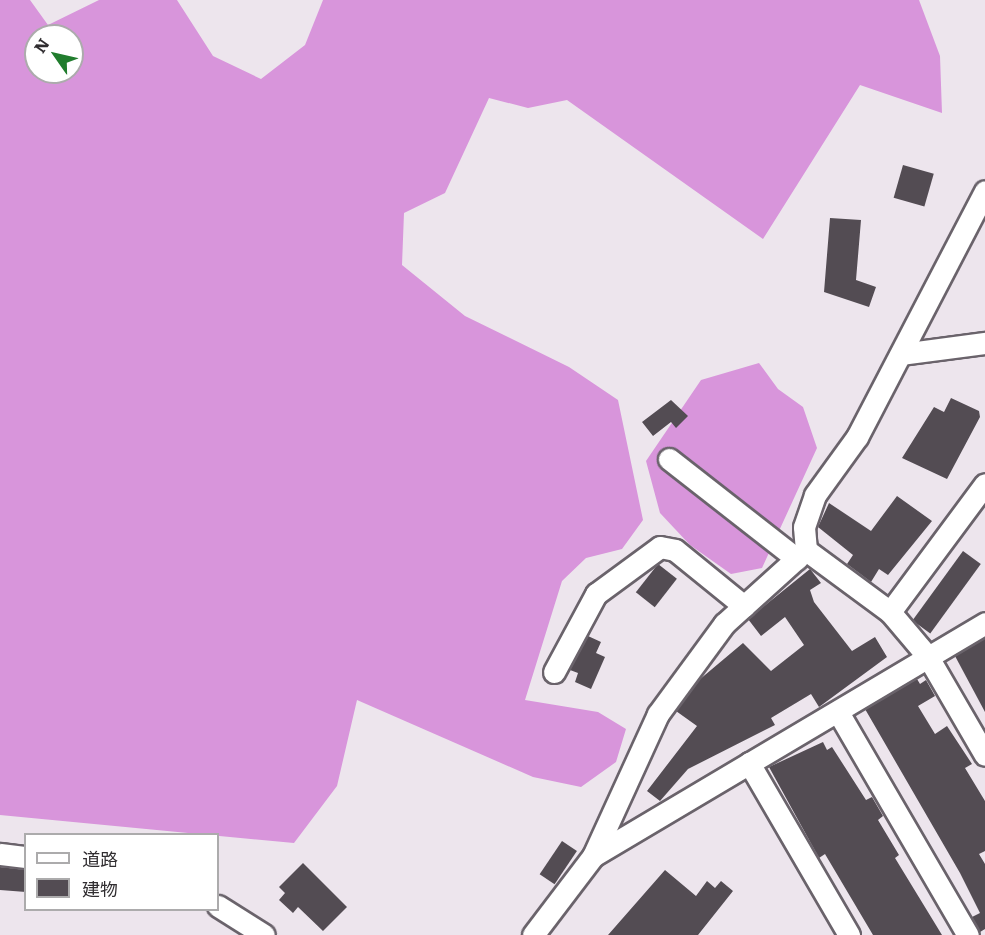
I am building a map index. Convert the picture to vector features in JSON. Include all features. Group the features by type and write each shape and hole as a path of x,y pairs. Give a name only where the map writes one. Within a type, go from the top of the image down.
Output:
{"street":[{"path":"533,935 593,856 658,714 724,624 802,555 804,527 815,495 857,437 985,191"},
{"path":"901,354 985,344"},
{"path":"669,459 802,555 891,612 928,657 983,747"},
{"path":"891,612 985,484"},
{"path":"554,672 596,594 660,547 675,550 744,606"},
{"path":"593,856 985,623"},
{"path":"838,712 968,935"},
{"path":"749,763 849,935"},
{"path":"0,854 24,857"},
{"path":"219,907 264,935"}],"shaded area":[{"path":"0,0 30,0 47,24 24,24 24,84 84,84 84,24 50,24 99,0 177,0 213,56 261,79 305,45 323,0 919,0 940,56 942,113 860,85 763,239 567,100 528,108 489,98 445,193 404,213 402,265 465,316 569,367 618,400 643,520 622,549 586,558 562,581 525,700 598,712 626,729 616,762 581,787 533,777 357,700 337,786 294,843 219,836 219,833 189,833 0,815"},
{"path":"759,363 778,389 803,407 817,448 762,568 731,574 690,545 660,513 646,461 701,380"}],"building":[{"path":"903,165 934,174 924,207 894,198"},
{"path":"830,218 861,220 856,280 876,287 869,307 824,292"},
{"path":"951,398 979,411 980,417 947,479 902,458 934,407 944,412"},
{"path":"671,400 688,416 676,428 671,422 653,436 642,422"},
{"path":"897,496 932,521 888,575 879,569 871,582 847,564 853,555 818,527 829,503 871,531"},
{"path":"963,551 981,564 930,634 912,621"},
{"path":"658,564 677,579 655,607 636,592"},
{"path":"810,569 821,583 810,590 814,602 852,651 875,637 887,657 819,707 811,694 771,718 775,725 688,769 660,801 647,791 697,726 676,711 699,680 743,643 771,671 804,645 785,617 761,636 748,619"},
{"path":"588,636 601,642 596,653 605,657 591,689 575,682 578,673 570,670"},
{"path":"985,638 985,712 955,656"},
{"path":"917,679 920,684 926,680 935,696 918,706 935,734 947,726 972,764 965,768 985,801 985,851 979,854 985,864 985,929 980,932 972,917 980,913 960,873 865,709"},
{"path":"823,742 827,750 832,747 866,800 872,797 883,816 878,820 899,855 895,858 942,935 873,935 825,854 819,858 769,767"},
{"path":"562,841 577,851 555,884 540,874"},
{"path":"303,863 347,907 323,931 298,907 293,913 279,900 285,893 279,887"},
{"path":"0,867 24,870 24,892 0,890"},
{"path":"665,870 696,896 707,881 715,888 721,881 733,891 698,935 608,935"}]}
